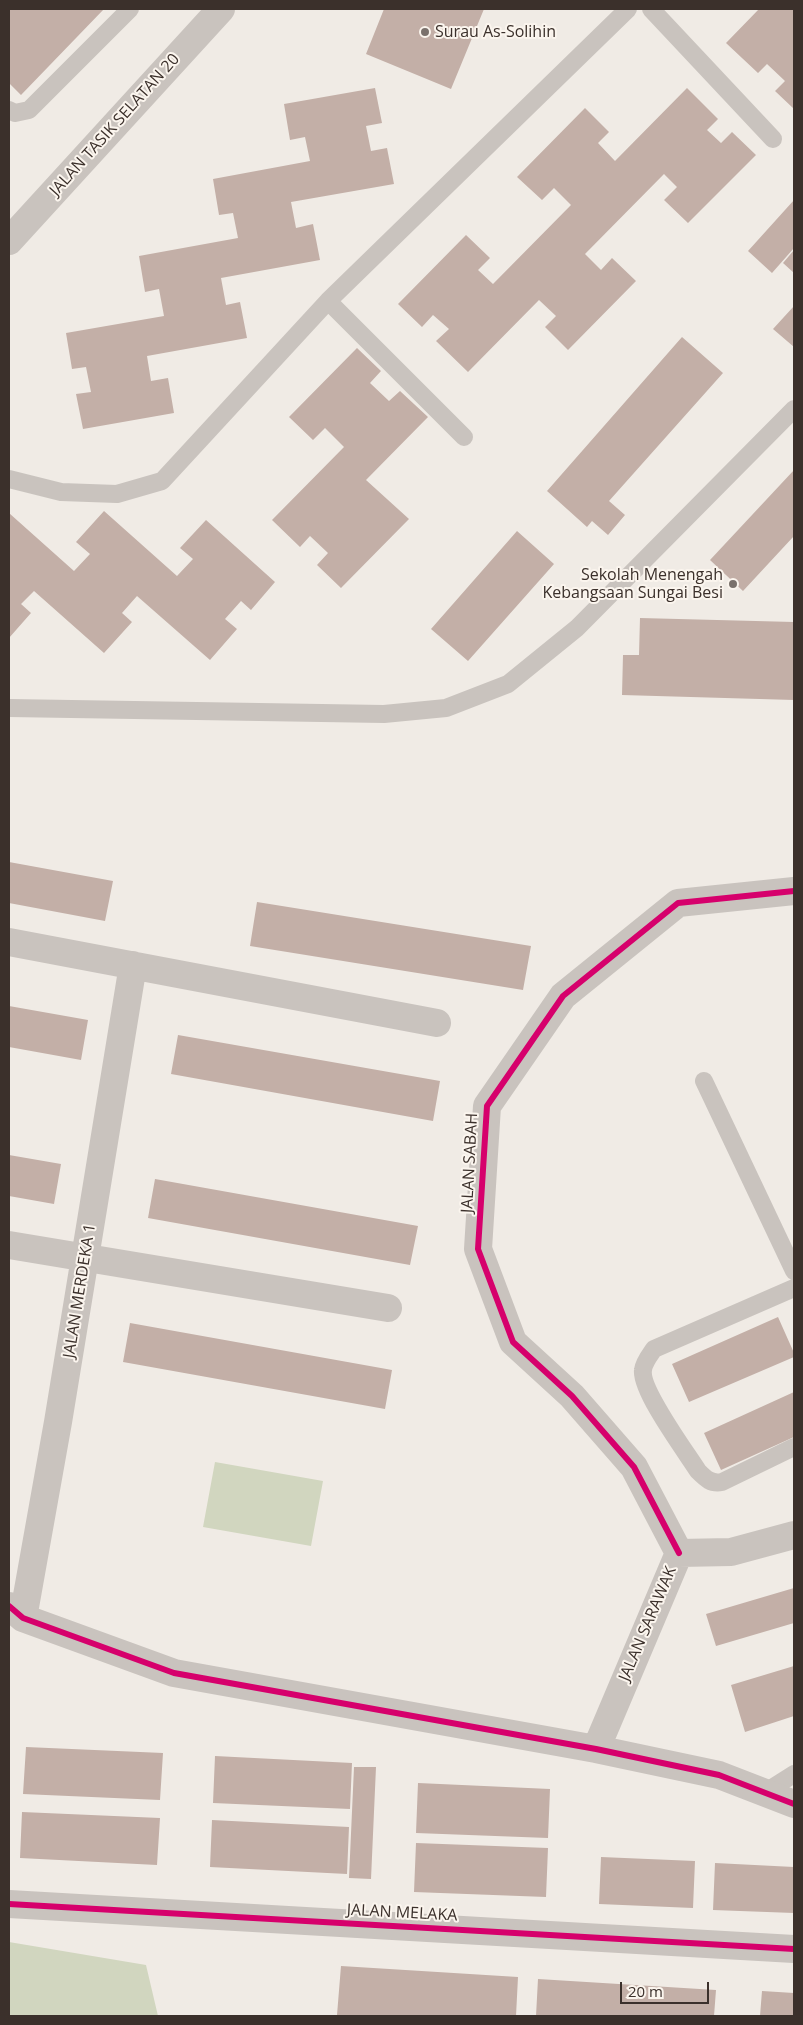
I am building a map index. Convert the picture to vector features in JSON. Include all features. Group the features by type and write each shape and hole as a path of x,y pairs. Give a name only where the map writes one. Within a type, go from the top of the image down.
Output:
{"street":[{"name":"JALAN TASIK SELATAN 20","path":"9,241 220,9"},
{"name":"JALAN SABAH","path":"679,1553 634,1467 572,1396 512,1342 478,1249 487,1106 564,996 678,903 794,891"},
{"path":"9,942 437,1023"},
{"name":"JALAN MERDEKA 1","path":"16,1612 86,1257 133,965"},
{"path":"9,1245 388,1308"},
{"name":"JALAN SARAWAK","path":"596,1749 679,1553 732,1552 794,1535"},
{"path":"16,1612 174,1673 596,1749 719,1775 794,1804"},
{"name":"JALAN MELAKA","path":"9,1904 794,1949"}],"lane":[{"path":"9,110 15,113 29,110 130,9"},
{"path":"9,479 61,492 117,494 162,480 328,301 628,9"},
{"path":"651,9 773,139"},
{"path":"328,301 464,437"},
{"path":"9,708 384,714 446,708 508,684 577,628 794,409"},
{"path":"704,1081 794,1270"},
{"path":"794,1288 654,1349 643,1370 644,1380 656,1406 698,1471 706,1480 722,1482 794,1447"},
{"path":"764,1793 794,1774"}],"green space":[{"path":"215,1462 323,1481 311,1546 203,1527"},
{"path":"9,1942 146,1965 158,2016 9,2016"}],"building":[{"path":"9,9 104,9 21,95 9,83"},
{"name":"Surau As-Solihin","path":"384,9 484,9 451,89 366,54"},
{"path":"759,9 794,9 794,109 775,91 785,81 767,64 758,73 726,43"},
{"path":"375,88 382,123 366,126 371,151 387,148 394,184 291,202 296,228 313,224 320,260 221,278 226,305 240,302 247,338 147,356 151,381 168,378 174,413 83,429 76,394 91,392 86,367 72,369 66,333 164,316 159,289 145,292 139,256 238,238 233,213 219,215 213,179 310,161 305,137 290,140 284,104"},
{"path":"687,88 718,119 707,130 721,143 732,132 756,155 688,223 664,200 677,187 664,174 585,254 601,270 612,258 636,281 568,350 545,327 556,316 539,300 468,372 436,341 449,329 433,315 422,327 398,304 466,235 490,258 478,270 493,284 571,205 554,188 542,200 517,177 585,108 609,132 598,143 615,161"},
{"path":"794,200 794,248 772,273 748,251"},
{"path":"794,250 794,273 783,263"},
{"path":"794,306 794,347 773,329"},
{"path":"682,337 723,373 609,501 625,515 608,535 592,521 587,527 547,491"},
{"path":"357,348 381,371 370,383 389,401 400,391 428,417 366,480 409,519 341,588 317,565 328,553 310,536 300,547 272,520 344,447 325,428 313,440 289,417"},
{"path":"794,470 794,536 743,591 710,560"},
{"path":"104,511 177,576 193,559 180,548 206,520 275,582 251,610 241,601 225,619 237,629 210,660 137,596 122,613 132,622 104,653 34,591 21,604 31,613 9,638 9,513 74,571 90,554 76,542"},
{"path":"517,531 554,564 468,661 431,629"},
{"path":"640,618 794,622 794,700 622,695 623,655 639,655"},
{"path":"9,862 113,881 105,921 9,903"},
{"path":"257,902 531,946 523,990 250,946"},
{"path":"9,1006 88,1020 81,1060 9,1047"},
{"path":"178,1035 440,1081 433,1121 171,1074"},
{"path":"9,1155 61,1164 54,1204 9,1196"},
{"path":"155,1179 418,1226 410,1265 148,1218"},
{"path":"778,1317 794,1357 689,1402 672,1364"},
{"path":"130,1323 392,1370 385,1409 123,1362"},
{"path":"794,1392 794,1437 721,1470 704,1433"},
{"path":"794,1588 794,1623 716,1646 706,1614"},
{"path":"794,1666 794,1716 745,1732 731,1685"},
{"path":"26,1747 163,1753 160,1800 23,1794"},
{"path":"215,1756 352,1763 350,1809 213,1803"},
{"path":"354,1767 376,1767 371,1879 349,1878"},
{"path":"418,1783 550,1789 548,1838 416,1833"},
{"path":"22,1812 160,1818 157,1865 20,1858"},
{"path":"212,1820 349,1827 347,1874 210,1867"},
{"path":"416,1843 548,1848 546,1897 414,1892"},
{"path":"601,1857 695,1861 693,1908 599,1904"},
{"path":"715,1863 794,1867 794,1913 713,1910"},
{"path":"341,1966 518,1977 516,2016 337,2015"},
{"path":"538,1979 716,1990 714,2016 536,2016"},
{"path":"762,1991 794,1993 794,2016 760,2016"}],"cycle path":[{"path":"679,1553 634,1467 572,1396 513,1342 478,1249 487,1106 563,996 678,903 794,891"},
{"path":"9,1606 23,1618 174,1673 596,1749 719,1775 794,1804"},
{"path":"9,1904 794,1949"}],"place":[{"name":"Surau As-Solihin","path":"425,32"},
{"name":"Sekolah Menengah Kebangsaan Sungai Besi","path":"733,584"}]}
